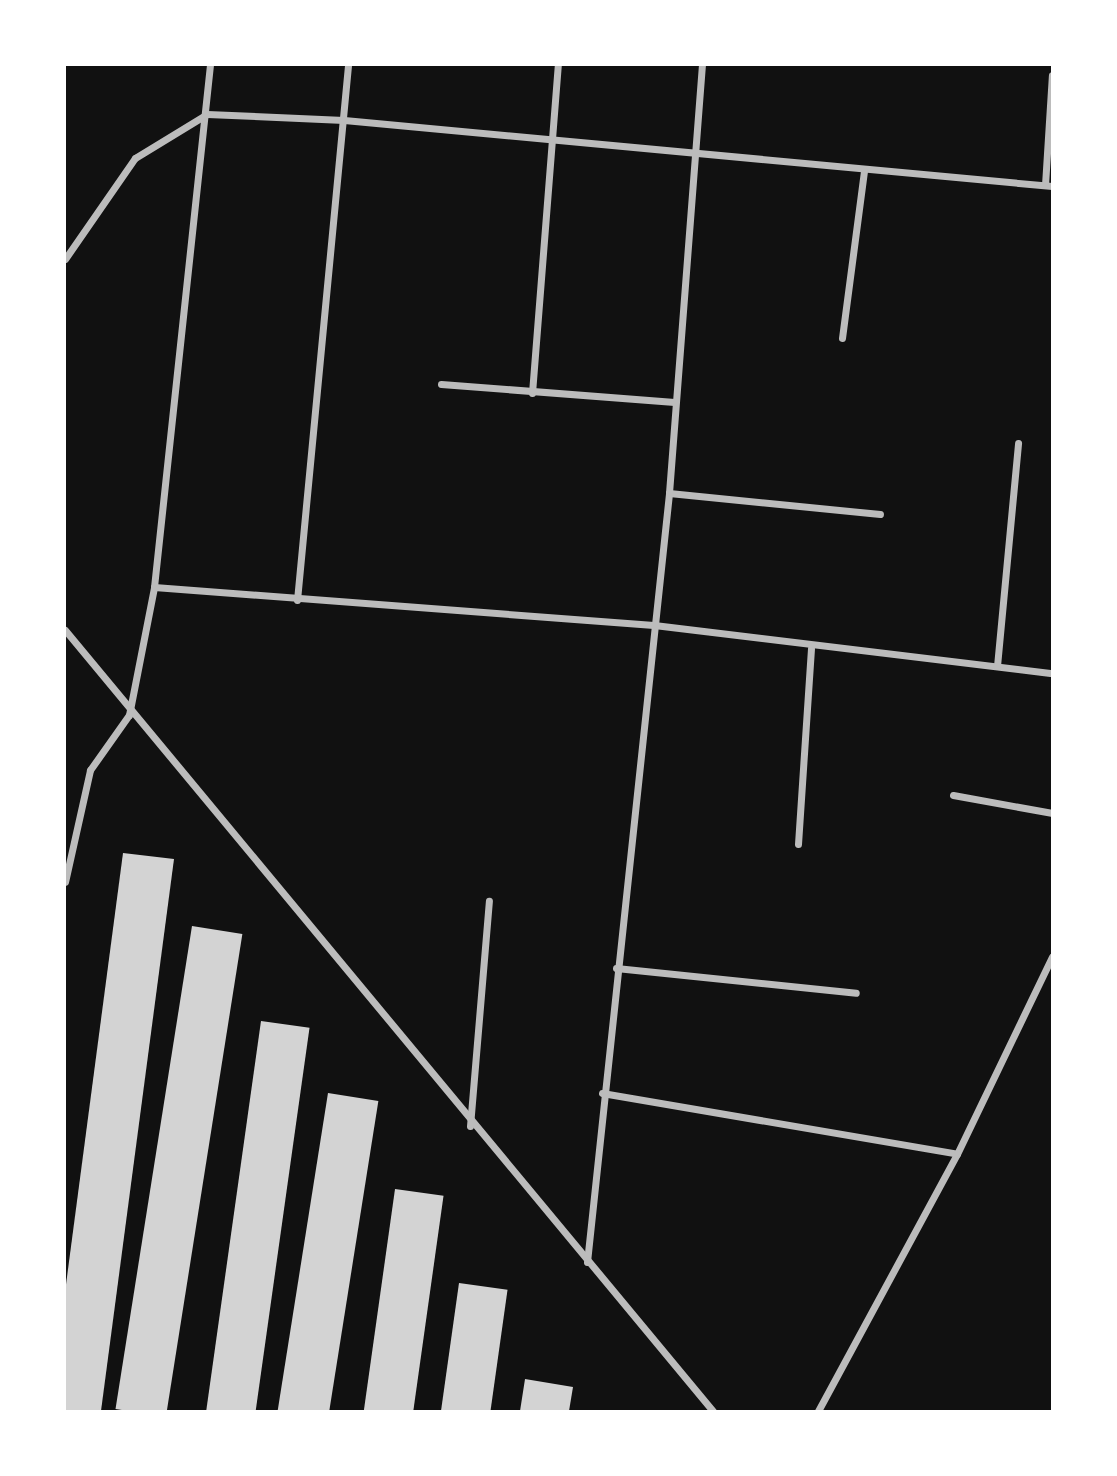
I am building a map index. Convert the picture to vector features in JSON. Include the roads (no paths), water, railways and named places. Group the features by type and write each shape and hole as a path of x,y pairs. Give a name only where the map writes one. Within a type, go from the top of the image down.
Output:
{"street":[{"path":"65,882 90,770 129,715 154,587 210,65"},
{"path":"297,600 348,65"},
{"path":"532,393 558,65"},
{"path":"587,1262 602,1093 669,493 702,65"},
{"path":"65,259 135,158 206,114 344,120 1049,186 1052,75"},
{"path":"842,338 864,170"},
{"path":"441,384 674,402"},
{"path":"997,667 1018,443"},
{"path":"669,493 880,514"},
{"path":"154,587 297,600 654,625 811,648 1052,673"},
{"path":"65,630 129,715 470,1126 713,1411"},
{"path":"798,844 811,648"},
{"path":"953,796 1052,813"},
{"path":"470,1126 489,901"},
{"path":"818,1411 957,1154 1052,957"},
{"path":"616,968 856,993"},
{"path":"602,1093 957,1154"}]}
